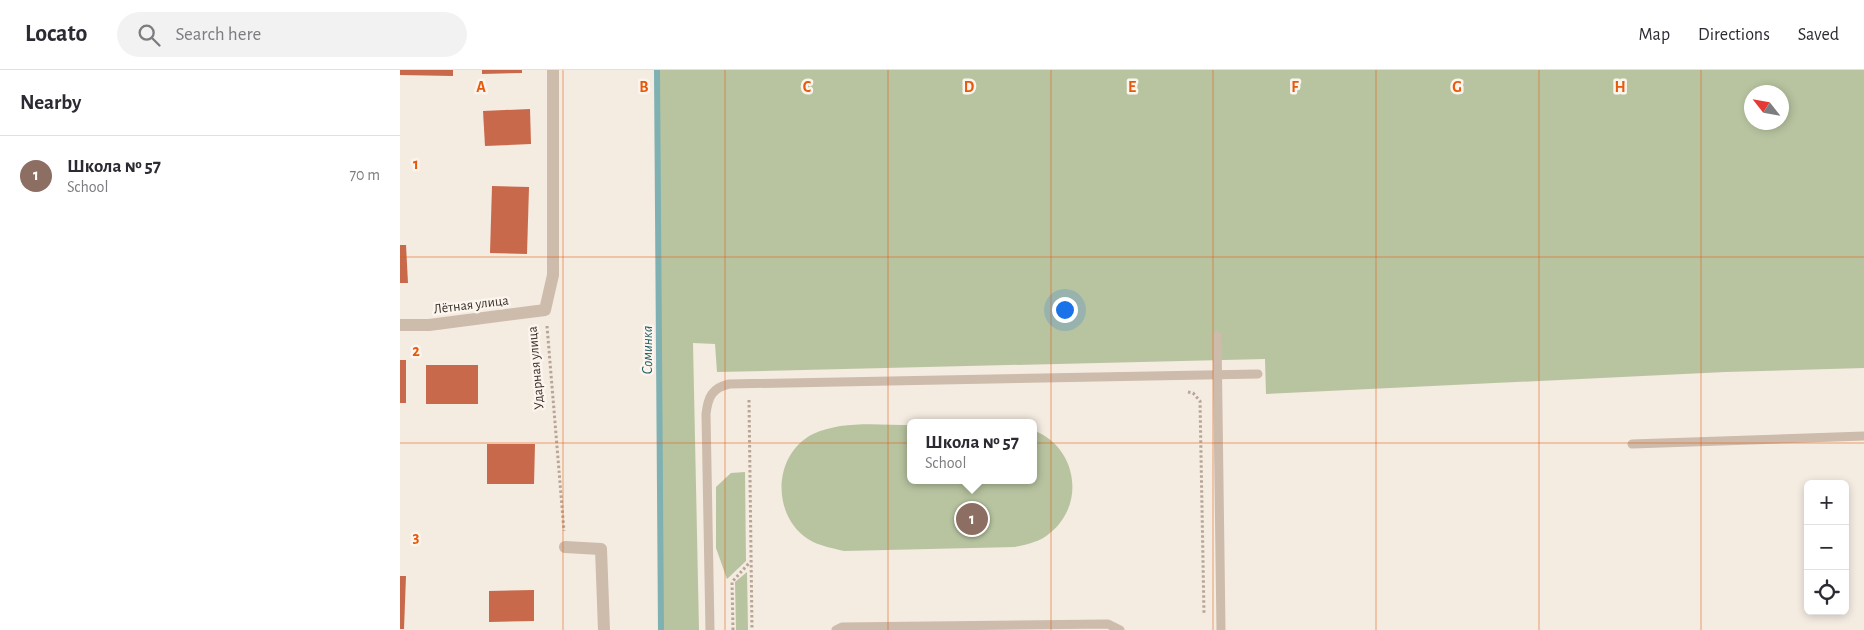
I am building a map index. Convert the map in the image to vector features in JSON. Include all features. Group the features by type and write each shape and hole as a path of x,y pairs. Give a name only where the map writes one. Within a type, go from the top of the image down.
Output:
{"street":[{"name":"Ударная улица","path":"546,310 553,275 553,70"},
{"name":"Лётная улица","path":"400,325 429,325 546,310"},
{"path":"566,547 601,549 604,630"}],"lane":[{"path":"1217,336 1221,630"},
{"path":"710,630 706,414 711,393 719,386 740,384 1258,374"},
{"path":"1632,444 1864,436"},
{"path":"836,630 842,627 1108,624 1120,630"}],"path":[{"name":"Ударная улица","path":"546,310 566,547"},
{"path":"1178,392 1193,394 1200,401 1204,620"},
{"path":"752,630 748,400 757,400"},
{"path":"733,630 732,582 751,561"}],"green space":[{"path":"655,70 1864,70 1864,368 1725,372 1266,394 1265,359 717,372 715,344 693,343 699,630 659,630"},
{"path":"861,424 907,425 907,484 1037,484 1037,432 1048,438 1059,449 1067,462 1072,476 1069,506 1062,521 1050,533 1042,539 1015,547 844,551 812,541 796,528 788,515 783,501 782,485 784,470 790,455 800,443 813,434 836,427"},
{"path":"745,472 746,561 727,579 716,548 716,487 731,473"},
{"path":"747,572 748,630 736,630 735,582"}],"building":[{"path":"400,70 453,70 453,76 400,75"},
{"path":"482,70 522,70 522,73 482,74"},
{"path":"530,109 531,144 485,146 483,111"},
{"path":"492,186 529,187 527,254 490,253"},
{"path":"400,245 406,245 408,283 400,283"},
{"path":"400,360 406,360 406,403 400,403"},
{"path":"426,365 478,365 478,404 426,404"},
{"path":"487,444 535,444 534,484 487,484"},
{"path":"400,576 406,576 404,629 400,629"},
{"path":"534,590 534,621 489,622 489,591"}],"waterway":[{"name":"Соминка","path":"657,70 661,630"}],"place":[{"name":"Школа № 57","path":"972,519"}]}
